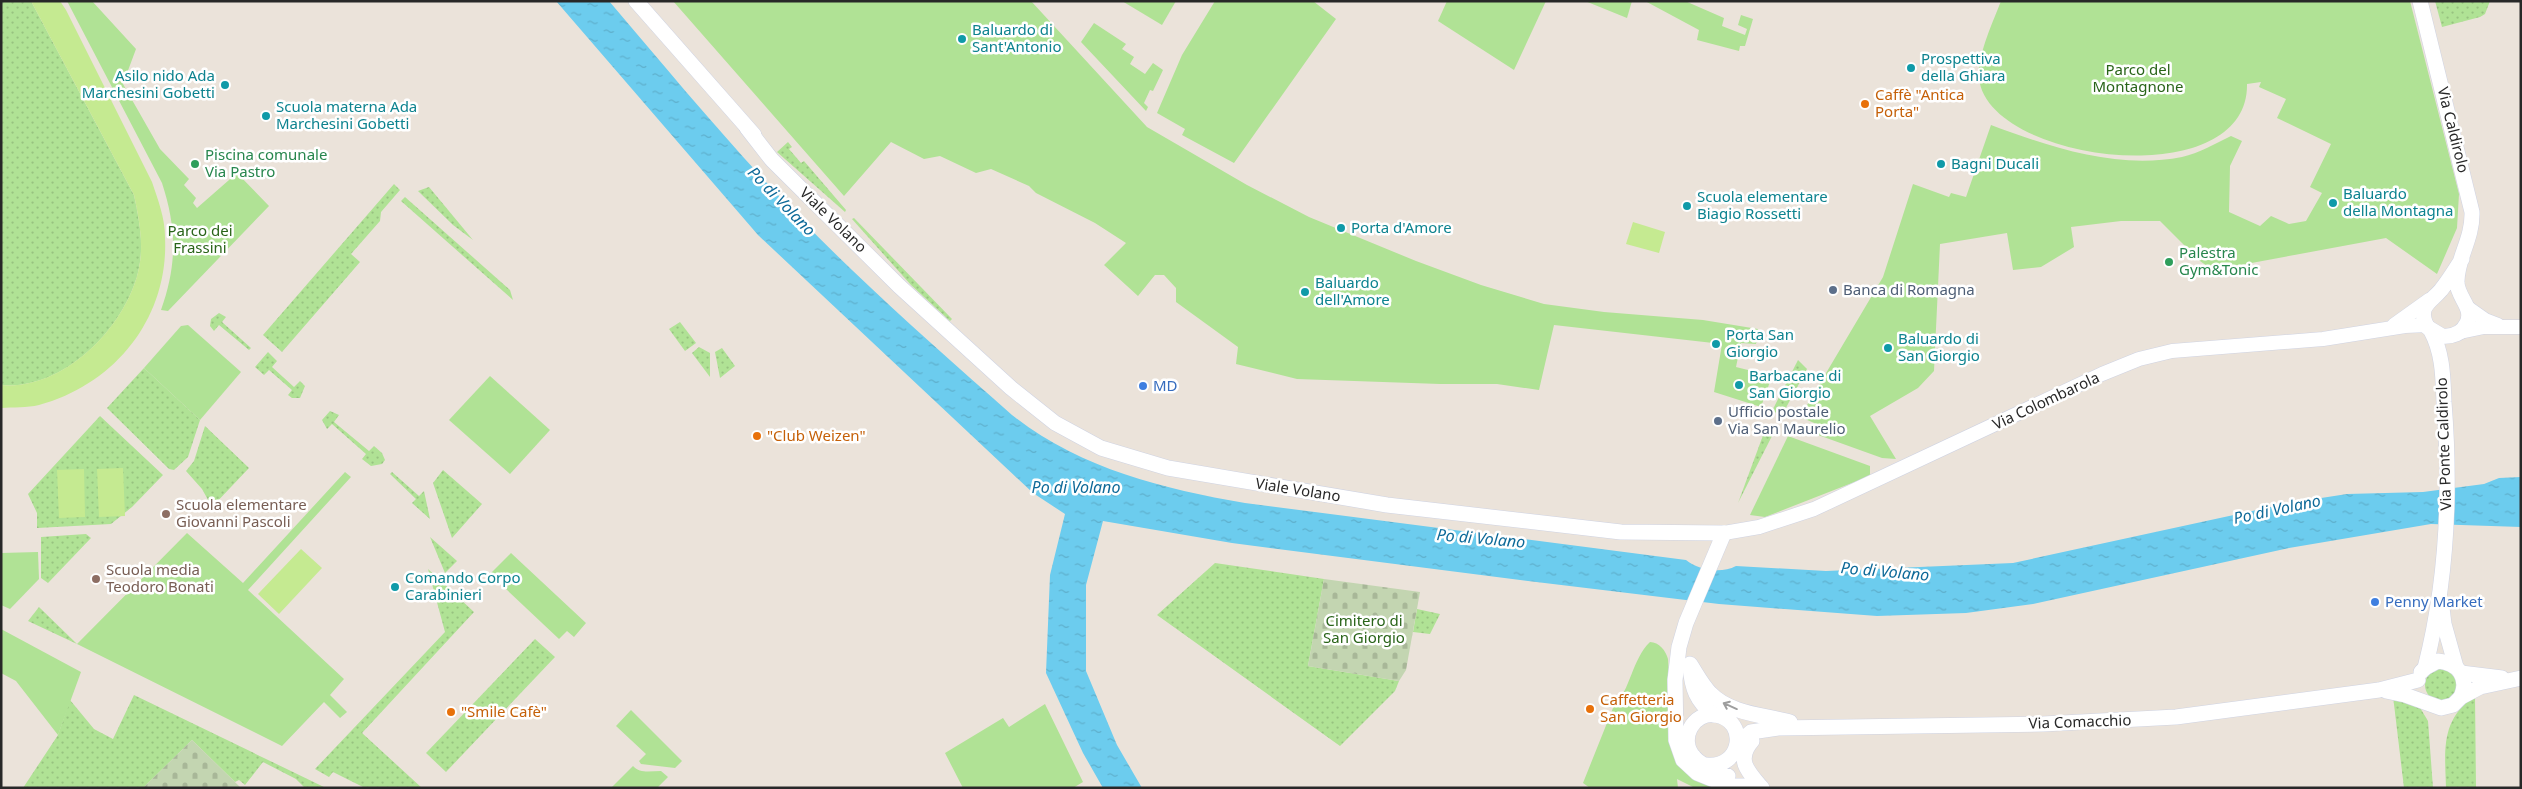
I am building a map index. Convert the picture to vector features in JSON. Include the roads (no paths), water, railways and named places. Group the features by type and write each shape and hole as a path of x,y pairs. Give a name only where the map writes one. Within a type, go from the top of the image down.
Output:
{"main road":[{"name":"Viale Volano","path":"636,1 747,128 772,160 1011,388 1048,419 1084,440 1129,458 1213,476 1441,512 1634,533 1724,533"},
{"name":"Via Caldirolo","path":"2420,1 2471,205 2472,230 2462,259 2457,283 2465,303 2468,320 2455,334"},
{"name":"Via Caldirolo","path":"2429,328 2424,311 2462,259"},
{"path":"2433,297 2449,292 2465,303"},
{"path":"2429,328 2442,336 2455,334"},
{"name":"Via Ponte Caldirolo","path":"2421,674 2432,639 2440,586 2448,465 2442,368 2439,348 2429,328"},
{"name":"Via Ponte Caldirolo","path":"2442,368 2444,348 2455,334"},
{"path":"1724,533 1682,635 1691,726 1687,742 1690,752 1697,760 1747,787"},
{"name":"Via Ponte Caldirolo","path":"2440,586 2444,624 2459,670"},
{"path":"1684,661 1695,694 1703,707 1720,717 1736,732 1738,768 1747,787"},
{"path":"1684,661 1708,691 1735,709 1811,729"},
{"path":"1684,661 1675,695 1676,740 1679,754 1689,768 1697,773 1730,786 1747,787"},
{"name":"Via Comacchio","path":"1736,748 1751,732 1778,728 1811,729 2176,717 2379,690 2421,674 2438,661 2459,670 2514,678"},
{"path":"2459,670 2464,685 2461,697"},
{"path":"2421,674 2418,692 2424,701"},
{"name":"Via Comacchio","path":"2379,690 2424,701 2430,706 2441,708 2453,704 2461,697 2480,687 2514,678"},
{"path":"1691,726 1698,719 1720,717"},
{"name":"Via Comacchio","path":"1720,717 1757,720 1778,728"},
{"path":"1762,788 1744,765 1748,745 1761,736 1811,729"},
{"path":"1706,765 1722,763 1736,748"}],"street":[{"name":"Via Colombarola","path":"2384,329 2400,322 2433,297"},
{"path":"2465,303 2491,323 2517,327"},
{"path":"2455,334 2484,327 2517,327"},
{"name":"Via Colombarola","path":"1724,533 1759,527 1814,508 2102,374 2148,356 2202,347 2328,338 2384,329 2429,328"}],"water":[{"name":"Po di Volano","path":"556,1 609,1 727,139 788,206 891,307 1012,415 1065,449 1122,474 1152,483 1245,503 1686,560 1710,570 1724,570 1736,566 1826,571 2013,563 2289,503 2347,494 2423,492 2484,484 2499,478 2521,477 2521,527 2431,524 2289,548 2033,604 1966,613 1877,616 1719,604 1528,581 1232,543 1103,521 1086,585 1086,671 1117,745 1142,788 1103,788 1083,753 1046,673 1050,575 1065,514 1033,493 758,235"}],"place":[{"name":"Baluardo di Sant'Antonio","path":"962,39"},
{"name":"Prospettiva della Ghiara","path":"1911,68"},
{"name":"Asilo nido Ada Marchesini Gobetti","path":"225,85"},
{"name":"Caffè \"Antica Porta\"","path":"1865,104"},
{"name":"Scuola materna Ada Marchesini Gobetti","path":"266,116"},
{"name":"Piscina comunale Via Pastro","path":"195,164"},
{"name":"Bagni Ducali","path":"1941,164"},
{"name":"Baluardo della Montagna","path":"2333,203"},
{"name":"Scuola elementare Biagio Rossetti","path":"1687,206"},
{"name":"Porta d'Amore","path":"1341,228"},
{"name":"Palestra Gym&Tonic","path":"2169,262"},
{"name":"Banca di Romagna","path":"1833,290"},
{"name":"Baluardo dell'Amore","path":"1305,292"},
{"name":"Porta San Giorgio","path":"1716,344"},
{"name":"Baluardo di San Giorgio","path":"1888,348"},
{"name":"Barbacane di San Giorgio","path":"1739,385"},
{"name":"MD","path":"1143,386"},
{"name":"Ufficio postale Via San Maurelio","path":"1718,421"},
{"name":"\"Club Weizen\"","path":"757,436"},
{"name":"Scuola elementare Giovanni Pascoli","path":"166,514"},
{"name":"Scuola media Teodoro Bonati","path":"96,579"},
{"name":"Comando Corpo Carabinieri","path":"395,587"},
{"name":"Penny Market","path":"2375,602"},
{"name":"Caffetteria San Giorgio","path":"1590,709"},
{"name":"\"Smile Cafè\"","path":"451,712"}],"park label":[{"name":"Parco del Montagnone","path":"2138,78"},
{"name":"Parco dei Frassini","path":"200,240"},
{"name":"Cimitero di San Giorgio","path":"1364,630"}]}
